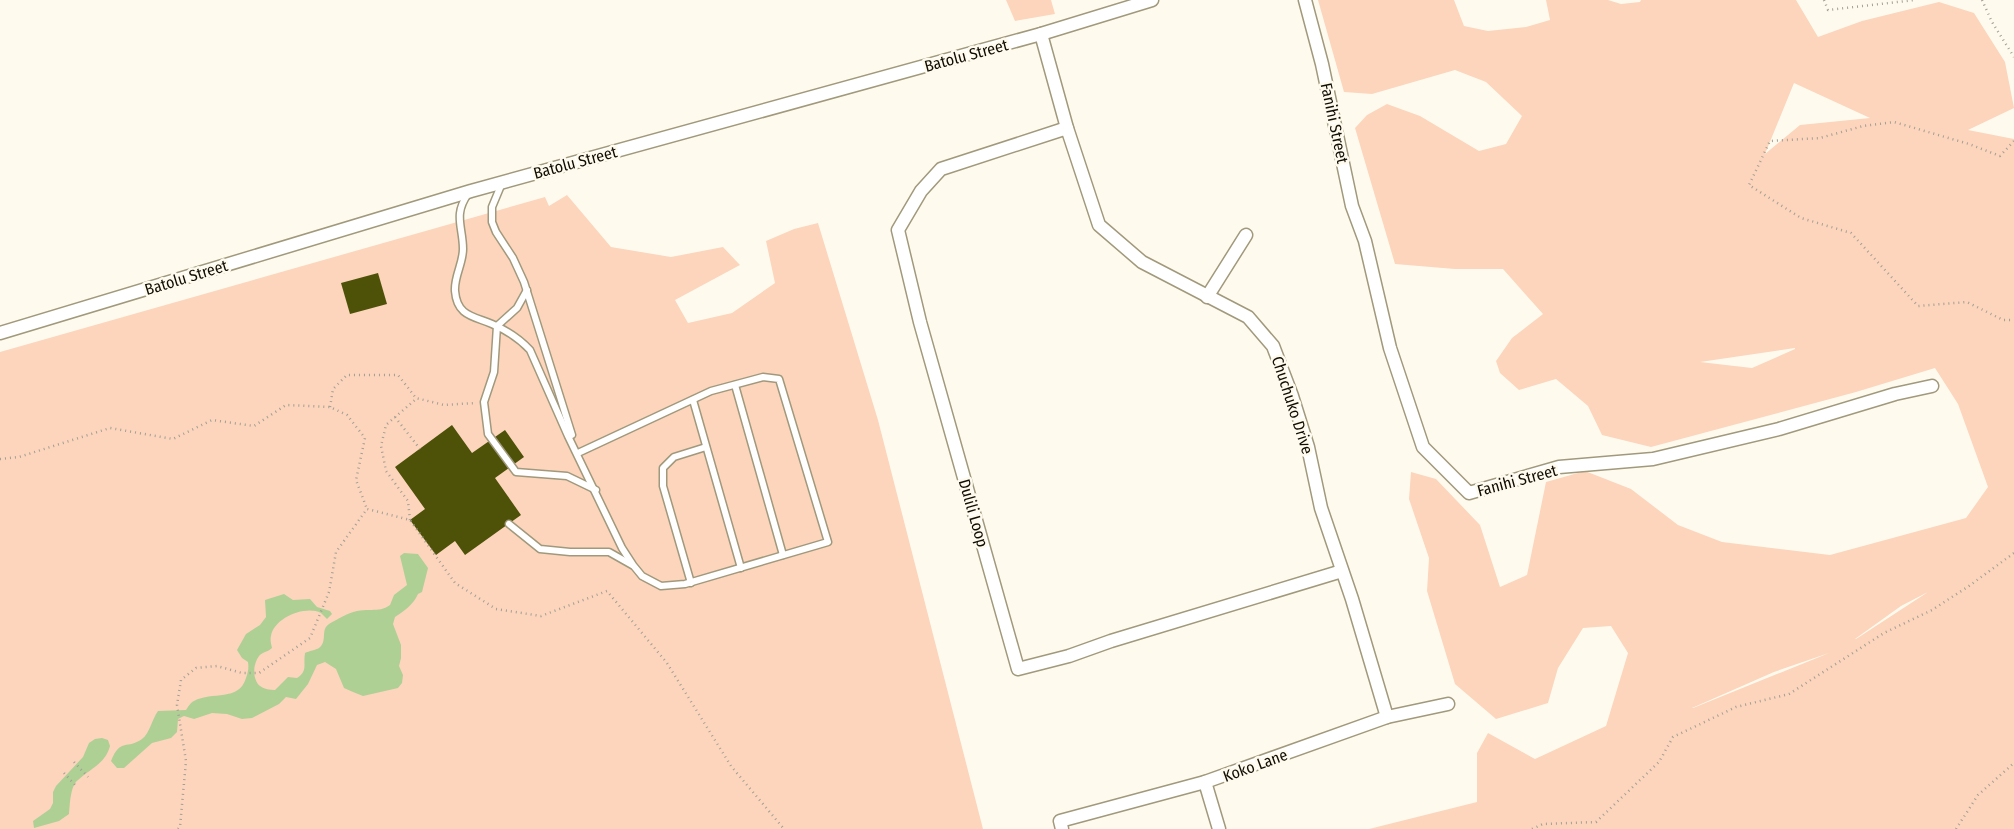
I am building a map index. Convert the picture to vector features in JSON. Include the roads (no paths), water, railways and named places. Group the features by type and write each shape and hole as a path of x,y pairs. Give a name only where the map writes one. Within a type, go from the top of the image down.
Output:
{"street":[{"name":"Batolu Street","path":"0,333 471,191 1041,34 1152,0"},
{"name":"Fanihi Street","path":"1305,0 1322,64 1352,206 1365,241 1390,348 1423,446 1469,493 1559,467 1663,457 1779,429 1895,394 1932,386"},
{"name":"Chuchuko Drive","path":"1041,34 1067,128 1099,225 1142,262 1248,318 1273,346 1308,447 1321,508 1387,717"},
{"name":"Dulili Loop","path":"1067,128 941,169 921,191 898,230 920,322 1018,669 1069,656 1111,641 1342,571"},
{"path":"1207,297 1246,235"},
{"name":"Koko Lane","path":"1061,825 1206,782 1387,717 1448,704"},
{"path":"1206,782 1219,829"}],"lane":[{"path":"503,182 492,207 492,222 496,232 513,258 527,290 581,462"},
{"path":"471,191 460,207 463,249 455,283 455,293 462,310 470,317 497,326 522,341 530,350 622,548 642,576 662,586 691,583 828,542 779,380 762,377 711,392 578,453"},
{"path":"527,290 517,308 497,326 494,372 484,402 488,434 516,472 567,476 596,490"},
{"path":"735,385 783,555"},
{"path":"692,400 741,568"},
{"path":"691,583 664,486 662,468 674,457 706,447"},
{"path":"509,524 540,549 570,552 609,552 633,565"}]}
